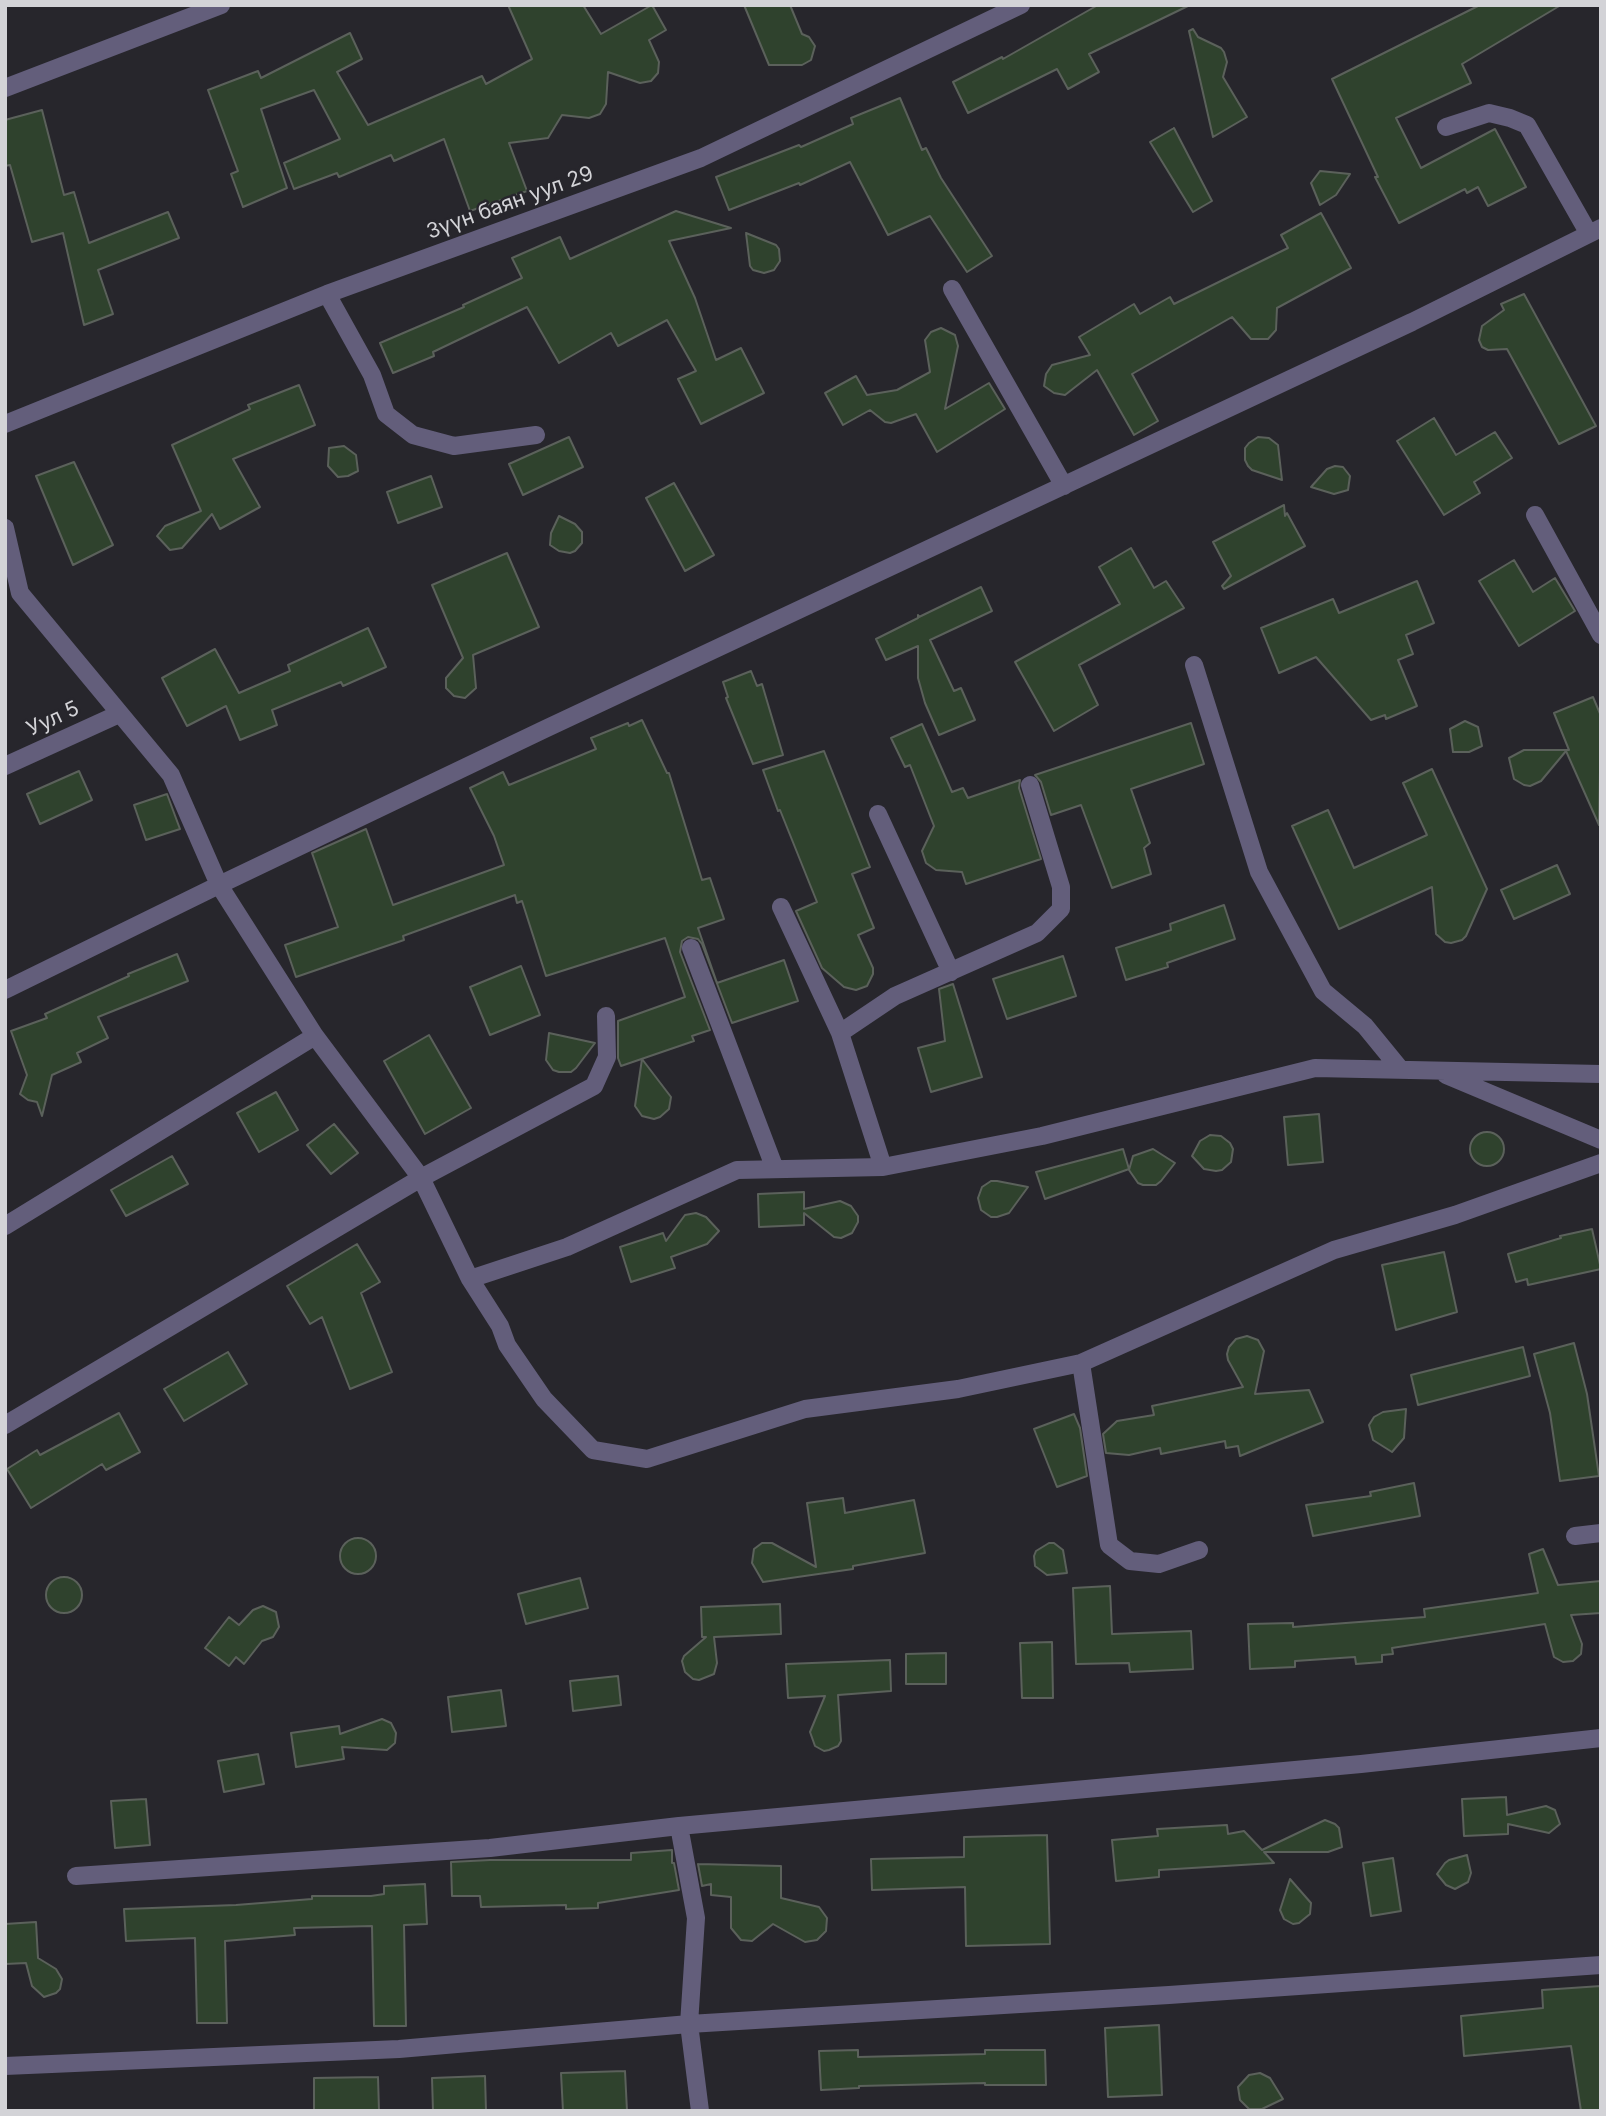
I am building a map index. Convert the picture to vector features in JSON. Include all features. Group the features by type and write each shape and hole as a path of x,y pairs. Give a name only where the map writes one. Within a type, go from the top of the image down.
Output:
{"street":[{"path":"5,88 221,5"},
{"name":"Зүүн баян уул 29","path":"5,424 327,294 701,158 1021,5"},
{"path":"5,990 219,885 1412,322 1595,231 1527,125 1489,113 1446,127"},
{"path":"952,289 1064,485"},
{"path":"327,294 372,375 386,414 413,435 454,446 536,435"},
{"path":"1535,515 1601,635"},
{"path":"5,528 12,597 171,775 219,885 316,1036 421,1178 470,1279 500,1326 507,1345 544,1399 593,1450 647,1459 805,1409 958,1389 1081,1363 1334,1250 1455,1214 1601,1163"},
{"path":"1194,665 1259,872 1323,991 1365,1026 1401,1070"},
{"name":"Уул 5","path":"5,766 119,714"},
{"path":"840,1033 895,996 1037,933 1061,909 1061,887 1030,785"},
{"path":"878,814 951,972"},
{"path":"781,907 840,1033 883,1167"},
{"path":"691,948 775,1168"},
{"path":"5,1425 421,1178 594,1086 607,1057 606,1016"},
{"path":"5,1226 316,1036"},
{"path":"470,1279 567,1247 737,1170 883,1167 1042,1136 1315,1068 1601,1074"},
{"path":"1436,1071 1601,1140"},
{"path":"1081,1363 1109,1545 1130,1561 1159,1564 1199,1550"},
{"path":"1575,1536 1601,1533"},
{"path":"76,1876 490,1848 679,1826 1361,1764 1601,1738"},
{"path":"679,1826 696,1918 689,2024 699,2111"},
{"path":"5,2066 399,2049 689,2024 1601,1965"}],"building":[{"path":"508,5 583,5 601,34 652,5 666,30 649,40 659,62 658,73 651,81 640,83 608,72 606,104 600,114 589,118 562,115 548,138 509,143 527,191 470,211 444,139 394,161 391,155 339,177 337,173 294,189 284,163 340,139 314,90 261,109 287,188 243,207 231,174 238,171 208,90 258,71 261,78 350,33 362,59 337,72 368,125 482,76 486,84 532,59"},
{"path":"744,5 790,5 802,34 809,37 815,46 811,60 802,65 769,65"},
{"path":"1098,5 1190,5 1089,54 1099,72 1068,89 1057,69 968,113 953,82 1002,57 1003,59"},
{"path":"1480,5 1561,5 1462,64 1471,83 1396,118 1421,168 1495,129 1526,187 1488,206 1478,187 1467,193 1465,189 1399,223 1375,177 1378,177 1332,79"},
{"path":"1193,29 1198,37 1224,52 1227,62 1223,77 1247,117 1213,137 1189,31"},
{"path":"900,98 922,150 926,148 941,178 992,256 967,272 930,216 888,235 850,162 800,185 799,183 729,210 716,177 799,145 801,147 853,124 851,118"},
{"path":"42,110 64,195 74,192 89,243 168,212 179,238 98,270 113,314 84,325 63,233 32,242 10,165 5,166 5,120"},
{"path":"1174,128 1212,201 1193,212 1150,142"},
{"path":"1320,171 1350,174 1336,195 1320,205 1311,183"},
{"path":"676,211 731,228 669,241 695,298 716,360 741,348 764,393 701,424 678,379 696,371 667,320 618,346 611,333 559,363 527,307 433,352 434,356 393,373 380,343 464,307 463,305 522,278 512,258 560,237 570,259"},
{"path":"1321,213 1351,268 1277,308 1276,330 1268,339 1251,339 1232,317 1132,374 1158,421 1134,435 1097,370 1065,395 1054,393 1044,386 1046,374 1052,365 1090,355 1079,337 1134,304 1140,314 1170,297 1174,304 1288,248 1281,235"},
{"path":"746,233 776,245 780,261 774,270 764,273 753,270 750,266"},
{"path":"1524,294 1596,426 1559,444 1507,349 1488,350 1482,347 1479,340 1482,326 1504,310 1501,304"},
{"path":"941,328 955,335 958,346 945,409 989,383 1005,409 937,452 916,414 891,423 885,422 870,410 843,425 825,393 856,376 867,395 897,390 930,372 925,340 931,332"},
{"path":"299,385 315,425 233,459 260,507 220,529 212,514 182,548 170,550 157,536 165,526 201,511 172,445 250,409 248,405"},
{"path":"1434,418 1456,455 1495,432 1512,458 1474,482 1480,493 1444,515 1397,441"},
{"path":"569,437 583,467 523,495 509,464"},
{"path":"1258,437 1269,438 1278,445 1282,480 1252,470 1248,466 1245,448"},
{"path":"344,446 356,455 358,471 338,477 328,466 329,448"},
{"path":"74,462 113,545 73,565 36,476"},
{"path":"1343,467 1350,476 1348,490 1334,494 1311,487 1327,469"},
{"path":"431,476 442,507 398,523 387,492"},
{"path":"674,483 714,555 685,571 646,498"},
{"path":"1284,505 1285,516 1287,513 1305,546 1224,589 1222,586 1231,576 1213,542"},
{"path":"559,516 575,524 582,532 582,543 570,553 559,551 550,545 551,533"},
{"path":"1131,548 1154,588 1166,581 1184,608 1079,665 1098,705 1054,731 1015,662 1120,604 1099,567"},
{"path":"507,553 539,627 473,655 476,688 465,698 454,696 446,688 446,678 463,658 432,585"},
{"path":"1514,560 1533,592 1555,578 1575,611 1519,646 1479,581"},
{"path":"1417,581 1434,623 1406,635 1413,654 1398,660 1417,706 1386,719 1385,715 1371,720 1316,657 1279,673 1261,628 1333,599 1339,613"},
{"path":"981,587 992,611 930,640 954,691 961,688 975,720 939,735 918,678 918,646 886,660 876,639 918,618 918,615 919,617"},
{"path":"368,628 386,667 343,686 341,682 272,710 277,725 240,740 226,706 187,726 162,678 215,649 239,693 290,671 288,665"},
{"path":"751,671 757,686 762,684 783,755 753,764 726,698 728,697 723,682"},
{"path":"1593,697 1601,716 1599,825 1566,751 1541,781 1530,786 1514,779 1509,758 1524,750 1569,750 1554,713"},
{"path":"642,720 669,773 702,880 710,878 724,919 698,928 717,983 784,960 798,1001 732,1023 702,944 698,939 688,937 682,941 680,952 710,1030 692,1036 694,1041 621,1066 618,1058 618,1021 685,997 665,938 546,976 522,901 517,903 515,895 403,936 404,940 296,977 285,945 338,927 312,853 366,829 393,905 504,865 494,836 470,788 503,772 509,785 596,749 591,738"},
{"path":"1465,721 1478,727 1482,746 1469,752 1453,752 1450,729"},
{"path":"1191,723 1204,764 1131,789 1150,843 1144,848 1151,874 1112,888 1081,805 1051,815 1041,782 1035,775"},
{"path":"922,724 952,792 963,788 968,798 1020,780 1019,788 1041,859 966,884 962,872 936,870 926,863 922,851 934,826 910,765 905,767 891,738"},
{"path":"824,751 870,867 852,874 874,928 858,935 873,968 873,974 867,986 856,990 844,987 822,968 796,911 817,902 763,770"},
{"path":"1432,769 1487,889 1466,936 1451,943 1445,942 1436,934 1432,887 1339,929 1292,826 1328,810 1354,868 1427,835 1403,783"},
{"path":"79,771 92,800 40,824 27,794"},
{"path":"167,794 180,829 146,840 134,805"},
{"path":"1557,865 1570,894 1514,919 1501,890"},
{"path":"1224,905 1235,939 1167,963 1168,967 1126,980 1116,948 1171,930 1170,924"},
{"path":"177,954 188,981 98,1017 108,1038 77,1053 81,1062 52,1075 42,1116 37,1102 20,1094 27,1075 11,1031 47,1018 45,1014"},
{"path":"1063,956 1076,996 1007,1019 993,979"},
{"path":"521,966 540,1015 490,1035 470,987"},
{"path":"953,984 982,1077 931,1092 918,1048 945,1041 939,989"},
{"path":"549,1033 595,1043 576,1068 571,1072 559,1072 553,1070 546,1060"},
{"path":"429,1035 471,1108 425,1134 384,1061"},
{"path":"642,1059 671,1097 669,1109 654,1119 642,1116 635,1106"},
{"path":"276,1092 298,1130 259,1152 237,1113"},
{"path":"1319,1114 1323,1162 1288,1165 1284,1117"},
{"path":"334,1124 358,1153 331,1174 307,1145"},
{"path":"1487,1132 1499,1137 1504,1149 1499,1161 1487,1166 1475,1161 1470,1149 1475,1137"},
{"path":"1210,1135 1221,1136 1233,1149 1231,1162 1222,1170 1204,1169 1192,1156 1200,1141"},
{"path":"1123,1149 1129,1169 1045,1199 1036,1172"},
{"path":"1153,1149 1175,1163 1156,1185 1143,1185 1138,1183 1129,1170 1133,1156"},
{"path":"172,1156 188,1184 126,1216 111,1190"},
{"path":"991,1181 1028,1187 1009,1213 991,1217 981,1210 978,1198 982,1187"},
{"path":"804,1192 804,1209 840,1201 851,1206 858,1216 852,1233 841,1238 834,1237 804,1213 804,1225 759,1227 758,1194"},
{"path":"696,1213 706,1217 719,1231 707,1244 671,1257 675,1268 631,1282 620,1247 663,1233 666,1241 685,1215"},
{"path":"1592,1229 1601,1269 1528,1285 1527,1279 1516,1282 1508,1254 1561,1238 1560,1236"},
{"path":"357,1244 380,1282 361,1293 392,1372 350,1389 322,1317 310,1324 287,1286"},
{"path":"1444,1252 1457,1312 1396,1330 1382,1265"},
{"path":"1247,1336 1258,1340 1264,1351 1255,1394 1309,1390 1323,1422 1240,1456 1238,1446 1226,1448 1225,1441 1161,1454 1160,1448 1129,1455 1106,1453 1103,1434 1117,1421 1154,1415 1152,1406 1243,1387 1227,1354 1236,1339"},
{"path":"1574,1343 1587,1394 1599,1476 1560,1481 1550,1413 1534,1354"},
{"path":"1523,1347 1530,1376 1418,1405 1411,1375"},
{"path":"228,1352 247,1384 184,1421 164,1389"},
{"path":"1406,1409 1404,1438 1392,1452 1373,1440 1369,1425 1374,1417 1383,1412"},
{"path":"119,1413 140,1452 106,1470 102,1464 31,1508 7,1469 37,1450 40,1455"},
{"path":"1074,1414 1080,1428 1087,1476 1057,1487 1034,1429"},
{"path":"1414,1483 1420,1516 1313,1536 1306,1505 1371,1496 1370,1492"},
{"path":"843,1498 845,1513 914,1500 925,1553 853,1566 853,1569 763,1582 752,1563 754,1549 762,1543 772,1543 816,1567 807,1503"},
{"path":"358,1538 371,1543 376,1556 371,1569 358,1574 345,1569 340,1556 345,1543"},
{"path":"1054,1543 1063,1550 1067,1573 1047,1575 1035,1566 1036,1551"},
{"path":"1543,1549 1558,1585 1601,1581 1601,1613 1571,1615 1582,1644 1581,1654 1573,1661 1563,1662 1554,1657 1545,1624 1392,1648 1393,1654 1382,1655 1382,1662 1356,1664 1355,1657 1295,1661 1295,1667 1250,1669 1248,1624 1293,1623 1293,1627 1425,1617 1424,1609 1538,1593 1529,1554"},
{"path":"64,1577 76,1583 82,1595 76,1607 64,1613 52,1607 46,1595 52,1583"},
{"path":"580,1578 588,1608 526,1624 518,1594"},
{"path":"1110,1586 1112,1634 1191,1631 1193,1669 1130,1672 1129,1663 1076,1664 1073,1588"},
{"path":"780,1604 781,1634 714,1637 717,1663 714,1674 699,1680 693,1679 685,1672 682,1661 684,1656 706,1637 702,1637 701,1607"},
{"path":"263,1606 276,1612 279,1627 273,1637 262,1641 244,1664 236,1657 229,1666 205,1648 229,1617 239,1625 253,1610"},
{"path":"1052,1642 1053,1698 1022,1698 1020,1643"},
{"path":"946,1653 946,1684 906,1684 906,1654"},
{"path":"890,1660 891,1691 838,1695 841,1741 838,1746 824,1751 815,1746 810,1732 825,1696 788,1698 786,1664"},
{"path":"618,1676 621,1705 573,1711 570,1681"},
{"path":"501,1690 506,1726 452,1732 448,1697"},
{"path":"382,1719 391,1723 396,1733 395,1743 387,1750 342,1747 344,1759 296,1767 291,1733 339,1726 340,1734"},
{"path":"258,1754 264,1784 224,1792 218,1761"},
{"path":"1506,1797 1507,1815 1546,1806 1555,1810 1560,1824 1549,1833 1508,1824 1508,1834 1464,1836 1462,1799"},
{"path":"146,1799 150,1845 115,1848 111,1801"},
{"path":"1325,1820 1339,1828 1342,1847 1328,1852 1264,1852 1274,1863 1159,1870 1159,1877 1116,1881 1112,1840 1158,1836 1157,1829 1227,1825 1228,1834 1244,1831 1262,1850"},
{"path":"1047,1835 1050,1944 966,1946 965,1887 872,1890 871,1859 964,1857 964,1837"},
{"path":"672,1850 672,1863 679,1890 598,1903 598,1908 566,1909 566,1905 481,1907 480,1896 452,1896 451,1862 631,1860 631,1853"},
{"path":"1467,1855 1471,1873 1468,1882 1455,1889 1446,1885 1437,1874 1449,1860"},
{"path":"1393,1858 1401,1911 1371,1916 1363,1863"},
{"path":"698,1864 781,1866 781,1898 819,1907 827,1918 826,1931 817,1940 805,1942 773,1924 752,1941 741,1940 731,1928 731,1897 711,1895 711,1884 702,1886"},
{"path":"1290,1879 1311,1903 1310,1914 1299,1923 1293,1924 1284,1919 1280,1910"},
{"path":"425,1884 427,1924 404,1925 406,2026 374,2026 372,1926 294,1928 295,1935 225,1941 227,2023 197,2023 195,1938 126,1941 124,1909 236,1905 312,1899 312,1896 371,1896 384,1894 384,1886"},
{"path":"36,1922 38,1958 56,1969 62,1979 60,1989 56,1993 44,1997 32,1986 26,1963 5,1964 5,1924"},
{"path":"1601,1986 1601,2111 1581,2111 1571,2046 1464,2056 1461,2016 1543,2008 1542,1990"},
{"path":"1159,2025 1162,2095 1108,2097 1105,2028"},
{"path":"858,2050 858,2057 985,2054 985,2050 1045,2050 1046,2085 985,2083 859,2086 821,2090 819,2051"},
{"path":"625,2071 627,2111 563,2111 561,2073"},
{"path":"1260,2073 1270,2078 1283,2099 1262,2109 1249,2109 1240,2100 1238,2087 1249,2075"},
{"path":"485,2076 486,2111 433,2111 432,2078"},
{"path":"378,2077 379,2111 314,2110 314,2078"}]}
